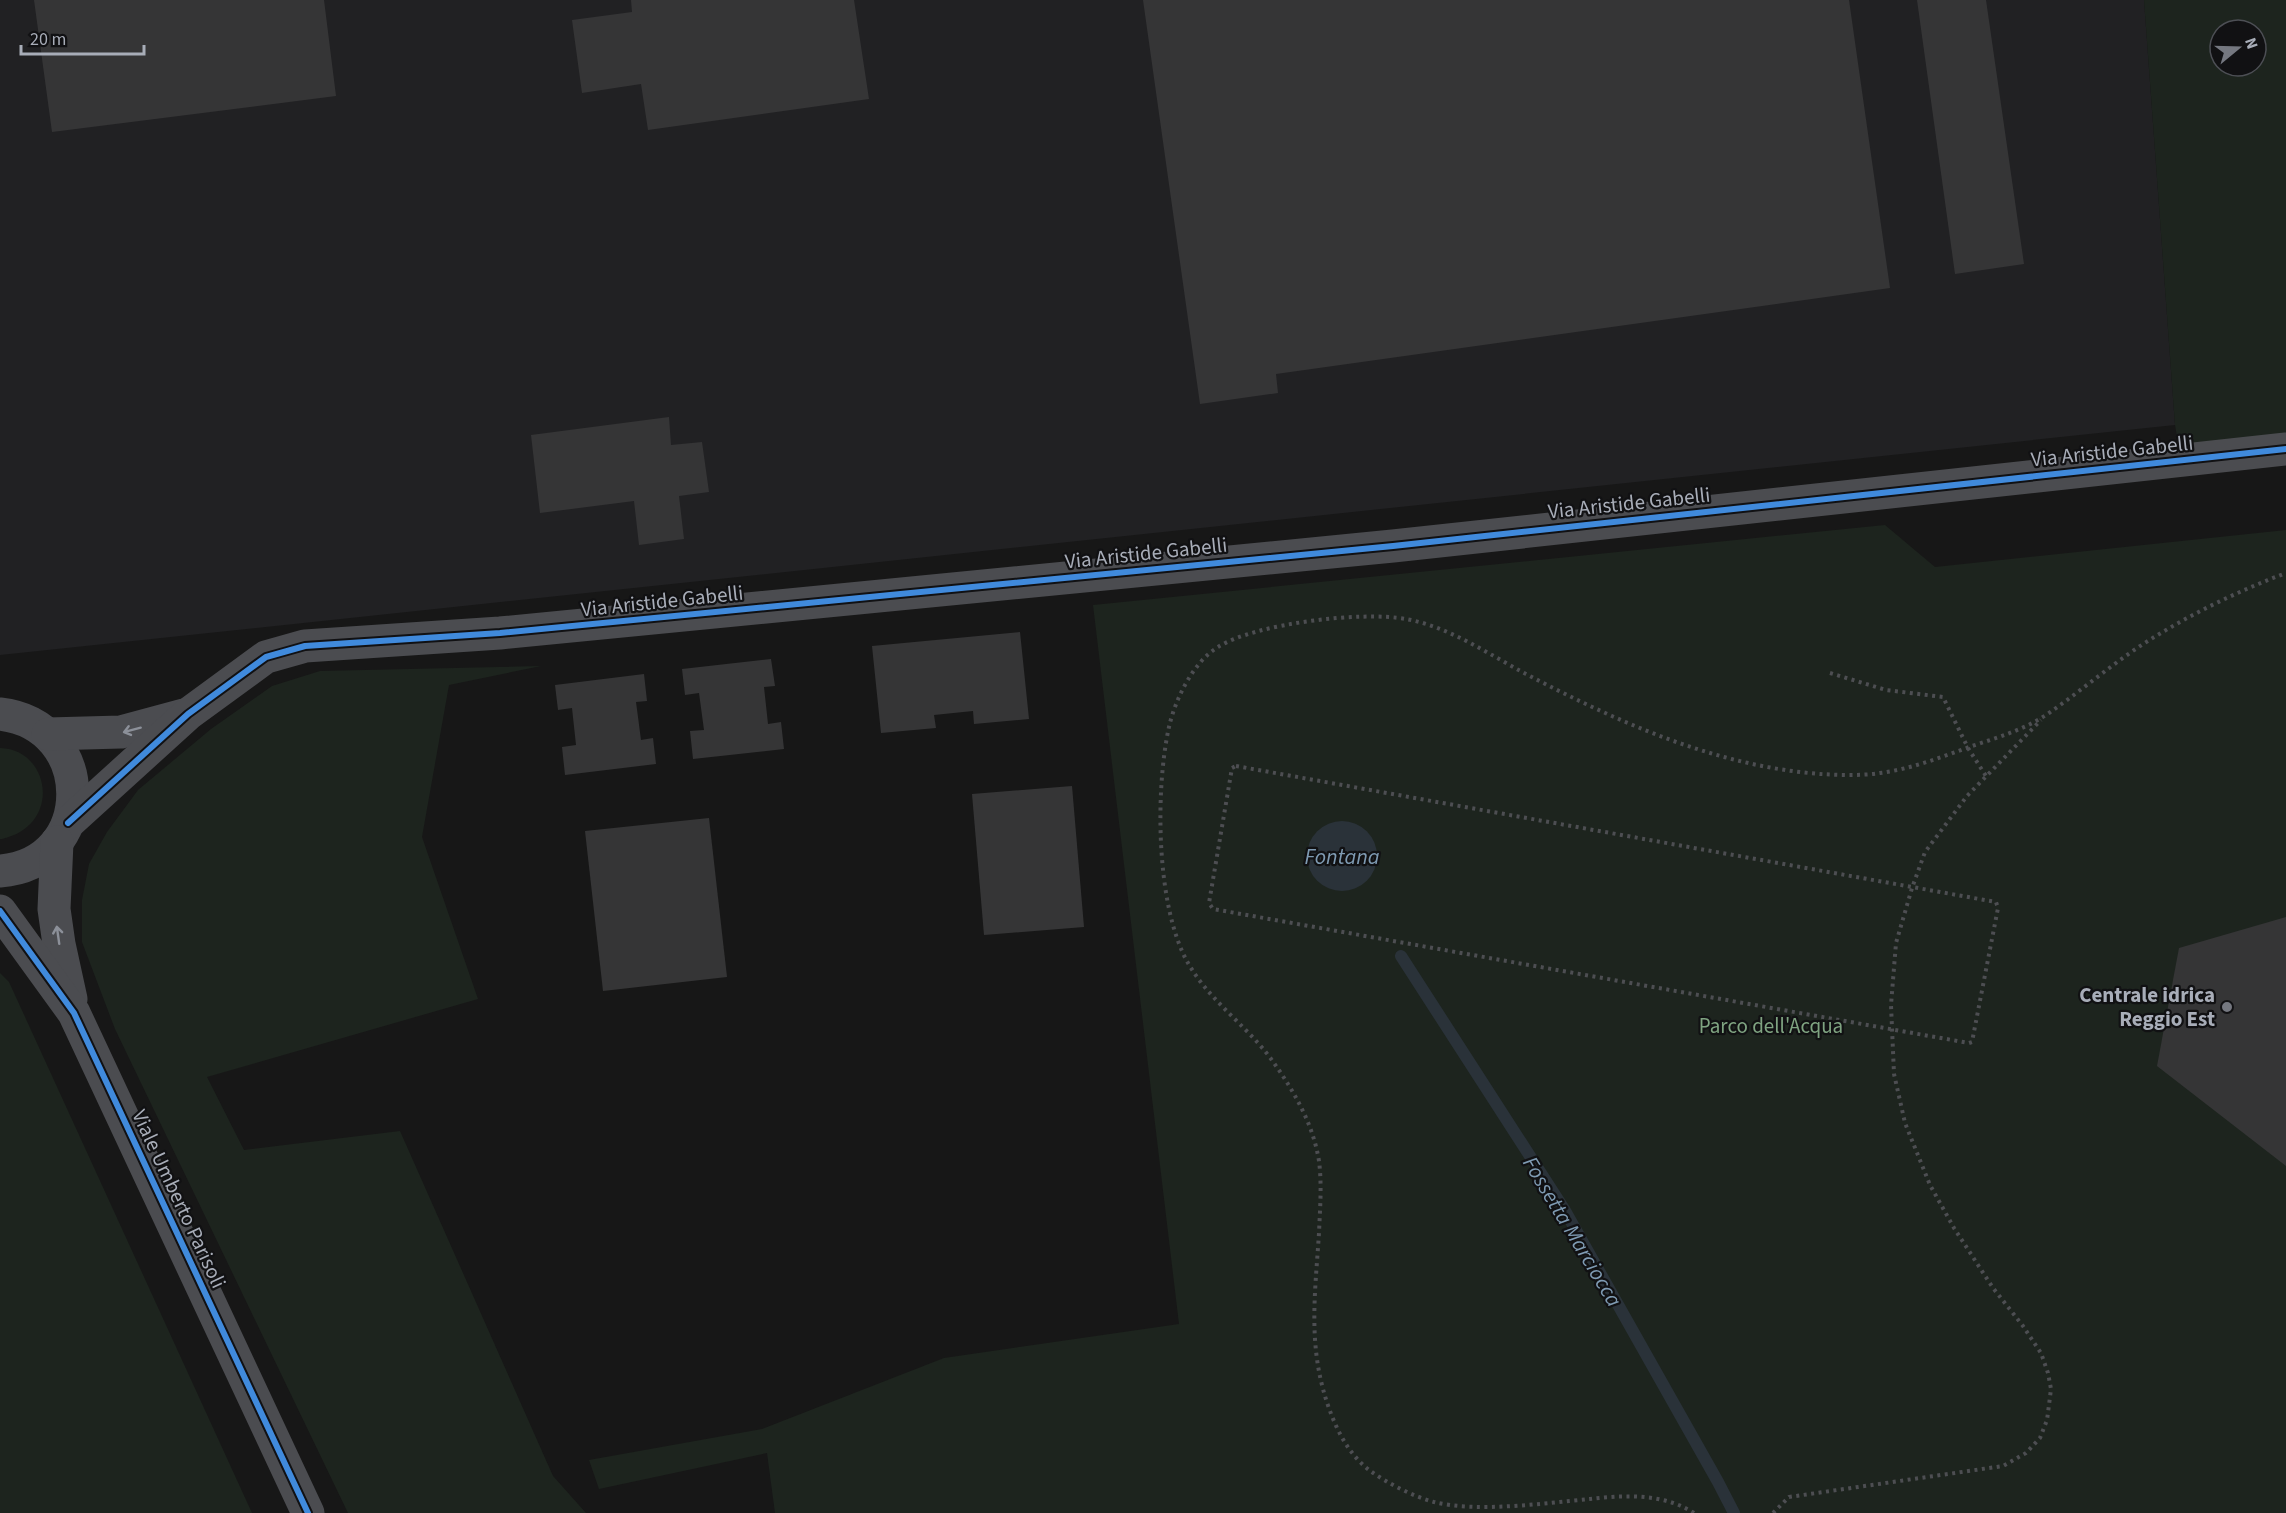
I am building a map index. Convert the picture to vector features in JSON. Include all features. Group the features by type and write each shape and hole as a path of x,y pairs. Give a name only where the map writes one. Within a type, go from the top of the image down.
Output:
{"street":[{"name":"Via Aristide Gabelli","path":"63,833 188,714 266,657 304,646 500,633 1381,547 2286,449"},
{"name":"Viale Umberto Parisoli","path":"0,713 18,717 48,734 63,753 72,775 74,799 63,833 54,909 74,1013"},
{"name":"Via Aristide Gabelli","path":"48,734 122,732 188,714"},
{"path":"0,871 14,870 38,860 63,833"},
{"name":"Viale Umberto Parisoli","path":"0,911 74,1013 308,1513"}],"path":[{"path":"1694,1513 1685,1507 1658,1498 1623,1496 1494,1506 1435,1502 1408,1492 1376,1474 1350,1452 1334,1422 1316,1365 1314,1326 1320,1168 1305,1112 1272,1059 1214,998 1189,965 1179,943 1169,907 1160,823 1161,771 1171,719 1186,683 1216,647 1259,630 1310,621 1371,617 1407,619 1450,633 1531,677 1686,747 1783,771 1833,775 1878,774 1930,761 2019,730 2043,717 2154,637 2243,589 2286,573"},
{"path":"1830,673 1886,690 1942,697 1968,748 1986,776"},
{"path":"1773,1513 1789,1497 2003,1466 2026,1454 2040,1438 2047,1420 2050,1389 2041,1353 1993,1288 1954,1228 1930,1185 1905,1123 1894,1074 1890,1029 1896,943 1925,852 1966,796 2043,717"},
{"path":"1236,766 1912,888 1996,902 1998,908 1972,1042 1213,909 1209,903 1232,768 1236,766"}],"shaded area":[{"path":"0,0 2144,0 2175,425 0,655"}],"green space":[{"path":"2144,0 2286,0 2286,449 2181,460 2175,425"},
{"name":"Parco dell'Acqua","path":"1885,525 1935,567 2286,530 2286,1513 775,1513 767,1453 599,1489 589,1460 762,1429 944,1358 1179,1324 1093,605"},
{"path":"541,666 449,685 422,837 478,999 207,1077 244,1150 400,1131 553,1476 586,1513 348,1513 115,1029 82,942 82,900 89,864 107,832 138,790 211,729 272,686 320,671"},
{"path":"0,748 17,752 30,761 39,774 43,789 41,804 34,819 21,831 2,839 0,839"},
{"path":"0,973 9,982 252,1513 0,1513"}],"water":[{"name":"Fontana","path":"1335,821 1349,821 1362,827 1371,836 1377,849 1375,869 1367,881 1349,891 1335,891 1322,885 1313,876 1307,863 1307,849 1313,836 1322,827"}],"building":[{"path":"34,0 324,0 336,96 52,132"},
{"path":"631,0 854,0 869,99 648,130 641,84 582,93 572,20 632,12"},
{"path":"1143,0 1849,0 1890,288 1276,374 1278,393 1200,404"},
{"path":"1917,0 1986,0 2024,264 1955,274"},
{"path":"669,417 671,445 702,442 709,492 679,496 684,539 639,545 634,501 540,513 531,435"},
{"path":"1020,632 1029,719 974,724 973,711 934,715 936,728 881,733 872,646"},
{"path":"771,659 775,686 764,687 768,724 781,722 784,749 693,759 690,731 704,730 699,693 685,695 682,669"},
{"path":"644,674 647,701 636,702 641,740 653,738 656,764 565,775 562,747 576,745 572,708 558,710 555,685"},
{"path":"1072,786 1084,927 984,935 972,794"},
{"path":"709,818 727,977 603,991 585,831"},
{"name":"Centrale idrica Reggio Est","path":"2286,917 2286,1166 2157,1066 2179,948"}],"waterway":[{"name":"Fossetta Marciocca","path":"1401,956 1564,1209 1734,1513"}],"cycle path":[{"path":"68,823 188,714 266,657 305,646 500,633 1393,546 2286,449"},
{"path":"0,911 74,1013 308,1513"}],"place":[{"name":"Centrale idrica Reggio Est","path":"2227,1007"}]}
